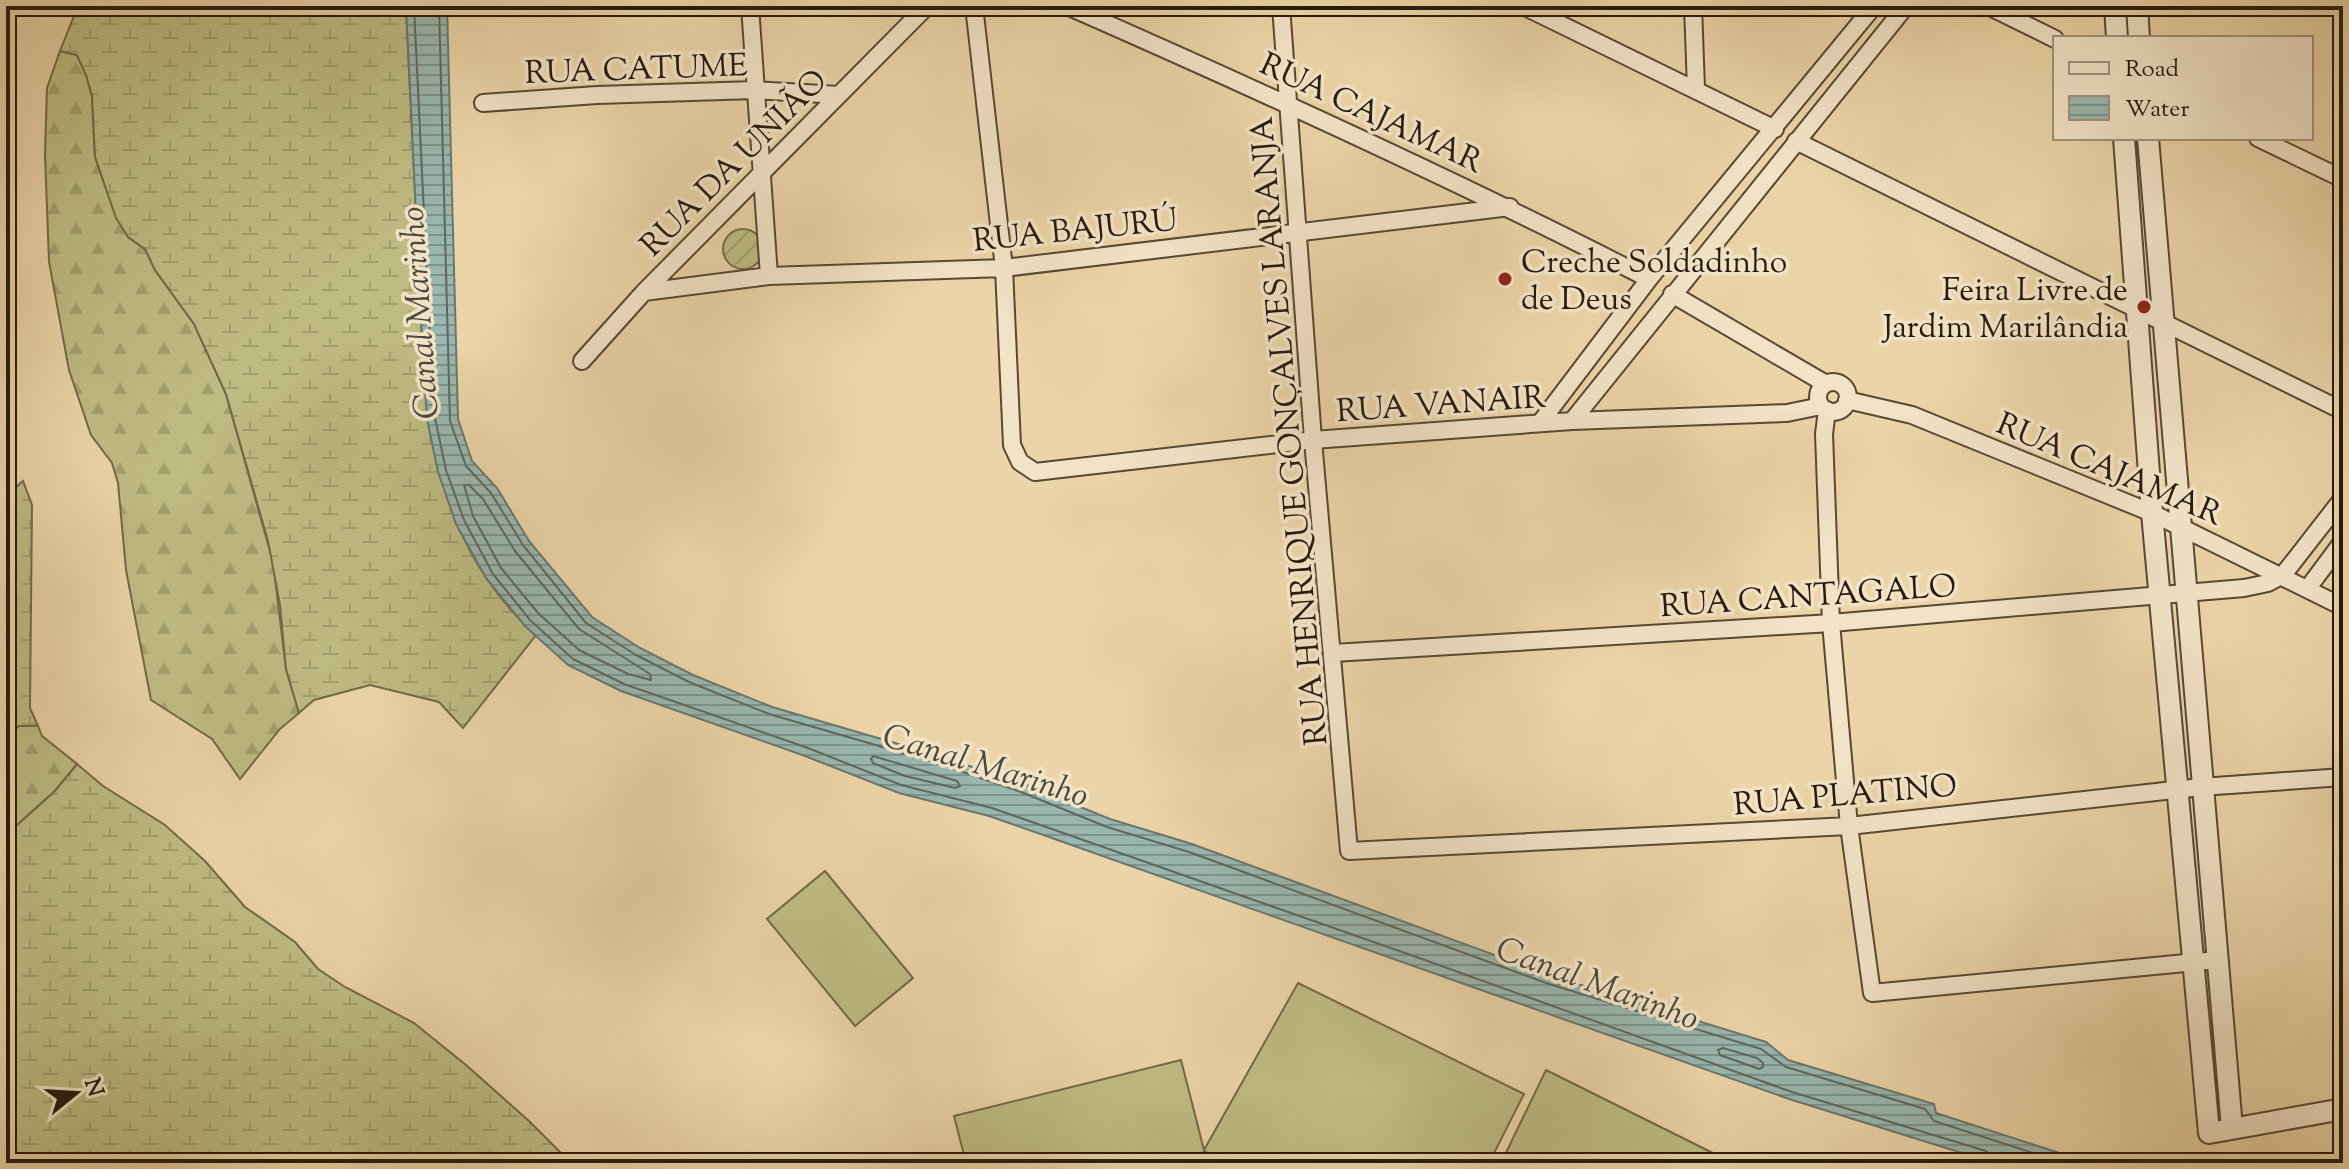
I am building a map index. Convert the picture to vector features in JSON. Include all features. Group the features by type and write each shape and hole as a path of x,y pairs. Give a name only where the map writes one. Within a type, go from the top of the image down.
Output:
{"street":[{"path":"750,6 769,276"},
{"name":"RUA DA UNIÃO","path":"582,361 644,292 927,6"},
{"path":"974,6 1004,268"},
{"name":"RUA CAJAMAR","path":"1067,6 1290,104 1510,207 1649,279"},
{"name":"RUA HENRIQUE GONÇALVES LARANJA","path":"1281,6 1313,440 1349,851"},
{"path":"1523,6 1775,129"},
{"path":"1693,6 1696,89"},
{"path":"1540,423 1649,279 1874,6"},
{"path":"1572,421 1906,6"},
{"path":"1988,6 2053,38"},
{"path":"2115,6 2117,36"},
{"path":"2137,6 2139,36"},
{"name":"RUA CATUME","path":"483,103 597,95 755,90 839,95"},
{"path":"2124,140 2159,595 2209,1133 2343,1109"},
{"path":"2148,140 2232,1128"},
{"path":"2262,140 2343,179"},
{"path":"1796,141 2343,411"},
{"name":"RUA BAJURÚ","path":"644,292 769,276 1004,268 1510,207"},
{"name":"RUA VANAIR","path":"1004,268 1012,445 1020,462 1035,472 1313,440 1540,423 1787,413 1824,408"},
{"path":"1672,294 1826,384 1839,383 1844,387 1847,400 1839,410 1824,408"},
{"path":"1826,384 1818,394 1824,408 1831,623 1849,826 1872,993 2217,960"},
{"name":"RUA CAJAMAR","path":"1847,400 1912,415 2152,513 2343,607"},
{"path":"2283,575 2343,498"},
{"path":"2308,588 2343,541"},
{"name":"RUA CANTAGALO","path":"1333,653 1831,623 2187,594 2244,588 2268,583 2283,575"},
{"name":"RUA PLATINO","path":"1349,851 1849,826 2201,787 2343,777"}],"green space":[{"path":"78,6 406,6 423,360 432,437 452,510 466,544 508,607 536,635 463,728 439,702 370,685 314,700 299,713 286,669 280,605 268,541 226,394 194,324 155,270 145,249 128,237 116,218 95,157 92,96 86,75 77,55 60,51"},
{"path":"60,51 77,55 86,75 92,96 95,157 128,237 145,249 155,270 194,324 226,394 273,562 286,669 299,713 280,729 240,779 212,739 151,700 126,570 118,483 112,463 91,435 69,370 49,262 45,154 47,88"},
{"path":"743,229 757,235 763,249 757,263 743,269 729,263 723,249 729,235"},
{"path":"23,481 32,505 30,708 38,726 19,726 6,738 6,496"},
{"path":"19,726 38,726 42,736 77,764 55,791 6,835 6,738"},
{"path":"77,764 103,786 165,825 205,861 245,907 295,942 318,969 345,987 414,1023 466,1065 571,1163 6,1163 6,835 55,791"},
{"path":"825,871 913,978 855,1026 767,919"},
{"path":"1298,983 1524,1094 1489,1163 1227,1163 1204,1151 1206,1163 966,1163 954,1116 1181,1060 1204,1150"},
{"path":"1546,1070 1733,1163 1501,1163"}],"water":[{"path":"406,6 447,6 458,419 472,461 497,488 529,541 592,617 640,648 693,675 772,707 1024,784 1110,819 1192,844 1552,976 1766,1042 1788,1060 1934,1104 1936,1113 2090,1163 1994,1163 1789,1099 989,816 899,793 621,691 568,665 525,626 486,578 456,524 438,472 427,419"}],"place":[{"name":"Creche Soldadinho de Deus","path":"1505,279"},
{"name":"Feira Livre de Jardim Marilândia","path":"2144,307"}],"water label":[{"name":"Canal Marinho","path":"418,313"},
{"name":"Canal Marinho","path":"986,764"},
{"name":"Canal Marinho","path":"1598,982"}]}
